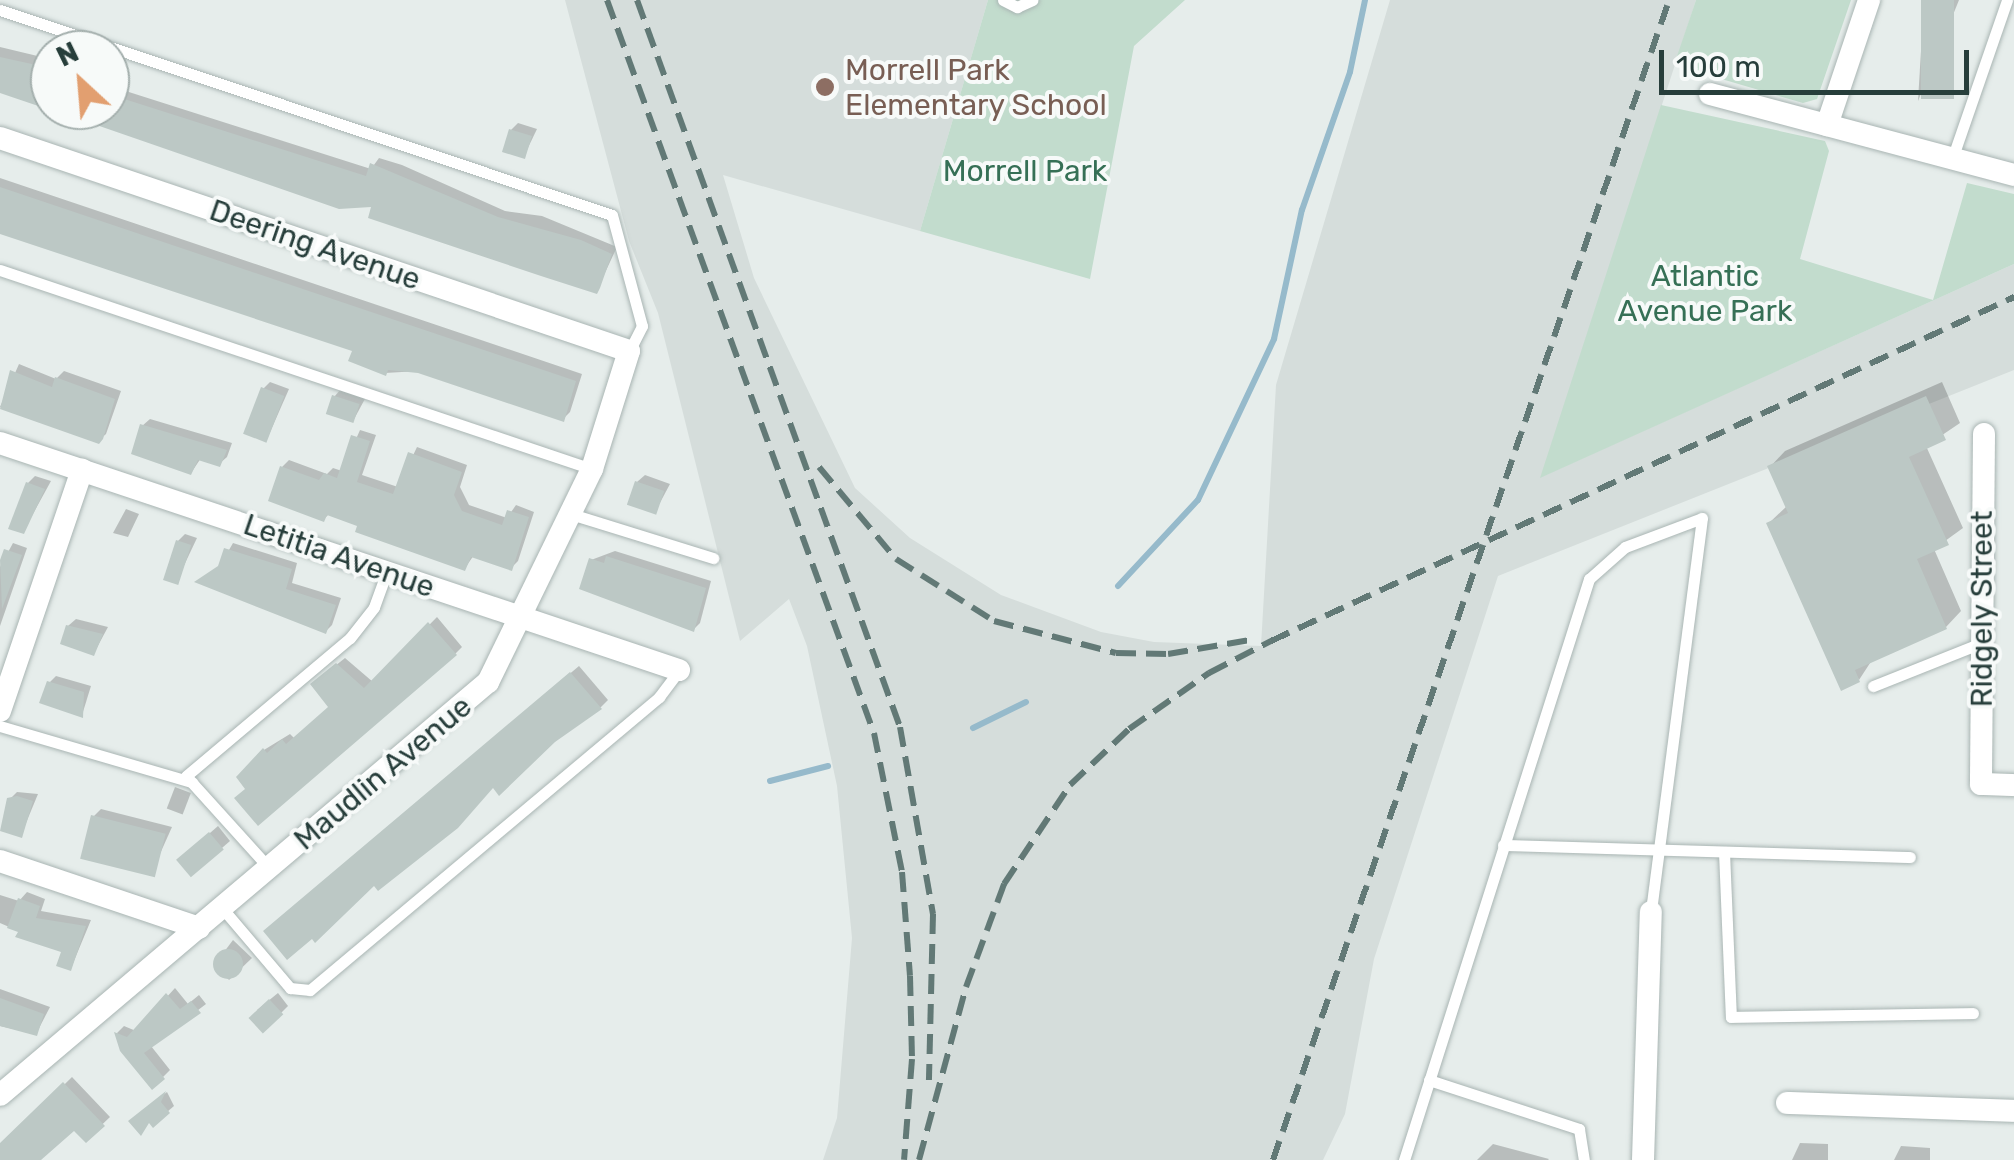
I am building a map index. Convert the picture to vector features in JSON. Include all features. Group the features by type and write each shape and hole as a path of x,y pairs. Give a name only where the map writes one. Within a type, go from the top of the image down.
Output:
{"street":[{"path":"1827,125 1869,0"},
{"path":"1710,94 2014,175"},
{"name":"Deering Avenue","path":"0,138 629,351"},
{"name":"Maudlin Avenue","path":"0,1095 472,698 500,665 592,469 629,351"},
{"name":"Ridgely Street","path":"1984,434 1981,784 2014,785"},
{"name":"Letitia Avenue","path":"0,442 679,670"},
{"path":"0,711 82,470"},
{"path":"0,862 199,928"},
{"path":"1644,1160 1651,912"},
{"path":"1787,1103 2014,1111"}],"lane":[{"path":"1003,0 1017,8 1033,0"},
{"path":"1952,158 2006,0"},
{"path":"0,10 612,215 642,326 629,351"},
{"path":"0,270 592,469"},
{"path":"572,514 713,558"},
{"path":"1404,1160 1589,579 1625,548 1702,518 1651,912"},
{"path":"270,869 186,776 350,638 374,607 386,572"},
{"path":"1874,686 1982,643"},
{"path":"223,908 290,988 310,990 659,697 679,670"},
{"path":"0,726 192,782"},
{"path":"1503,845 1910,857"},
{"path":"1724,852 1731,1017 1973,1014"},
{"path":"1429,1080 1580,1129 1584,1160"}],"shaded area":[{"path":"565,0 988,0 920,231 723,175 754,278 855,488 910,538 1001,595 1101,632 1154,642 1261,646 1276,385 1390,0 1696,0 1541,477 2014,264 2014,370 1498,576 1374,959 1345,1114 1323,1160 823,1160 837,1118 852,938 837,786 807,646 789,599 740,641 658,313 629,241"}],"green space":[{"name":"Morrell Park","path":"988,0 1185,0 1134,46 1090,279 920,231"},
{"path":"1696,0 1851,0 1817,99 1803,103 1674,65"},
{"name":"Atlantic Avenue Park","path":"1661,105 1825,141 1829,151 1800,259 1933,300 1967,183 2014,194 2014,264 1540,478"}],"building":[{"path":"1921,0 1954,0 1954,99 1921,99"},
{"path":"0,57 30,64 30,103 0,93"},
{"path":"130,101 366,176 370,163 498,217 581,240 612,254 597,294 368,218 371,207 339,209 111,130 130,130"},
{"path":"509,129 532,136 525,159 502,152"},
{"path":"0,187 576,381 564,422 418,373 388,370 386,376 348,361 352,351 0,234"},
{"path":"10,370 52,387 55,377 115,399 103,439 99,444 0,409"},
{"path":"261,387 284,396 266,443 243,434"},
{"path":"332,395 360,404 353,423 326,414"},
{"path":"1926,396 1946,440 1909,457 1949,545 1917,559 1947,629 1855,670 1860,682 1841,691 1766,523 1788,513 1767,466"},
{"path":"140,424 227,450 220,467 198,460 191,475 131,454"},
{"path":"351,435 370,441 357,482 393,494 408,452 462,472 454,495 462,511 502,525 507,510 529,517 512,571 471,557 465,571 355,532 357,526 327,515 324,522 268,501 280,466 319,480 324,473 337,478"},
{"path":"635,481 664,491 656,515 627,505"},
{"path":"26,482 45,489 24,534 8,529"},
{"path":"176,540 191,545 178,585 163,580"},
{"path":"224,548 292,569 286,589 336,605 326,634 194,582 218,566"},
{"path":"4,549 22,555 2,609 0,560"},
{"path":"606,556 706,588 694,632 579,589 589,558 604,563"},
{"path":"428,622 457,655 258,826 234,798 245,789 236,777 263,748 267,753 282,739 286,744 328,707 310,684 336,663 364,688"},
{"path":"66,625 103,634 94,656 60,644"},
{"path":"570,672 602,709 555,742 499,796 493,788 458,828 378,891 374,886 315,943 312,939 287,960 263,931"},
{"path":"47,681 84,692 83,718 39,703"},
{"path":"17,796 33,801 22,838 0,831 7,798"},
{"path":"91,815 166,834 155,877 80,859"},
{"path":"209,832 224,850 191,877 176,860"},
{"path":"18,898 40,906 36,918 86,926 71,971 56,966 61,952 15,937 18,932 7,928"},
{"path":"228,949 239,953 243,964 239,975 228,979 217,975 213,964 217,953"},
{"path":"166,993 180,1009 191,1001 201,1013 144,1053 165,1079 152,1090 120,1051 114,1032 127,1037"},
{"path":"0,998 44,1014 37,1036 0,1026"},
{"path":"269,999 283,1014 263,1033 249,1018"},
{"path":"63,1082 105,1126 86,1143 74,1131 41,1160 0,1160 0,1143"},
{"path":"166,1091 161,1102 170,1113 153,1128 149,1123 141,1136 128,1121"}],"waterway":[{"path":"1118,586 1198,500 1274,339 1302,210 1350,72 1365,0"},
{"path":"973,728 1026,702"},
{"path":"770,781 828,766"}],"railway":[{"path":"607,0 874,733 902,872 910,976 912,1059 904,1160"},
{"path":"637,0 900,727 933,914 929,1080"},
{"path":"1273,1160 1669,0"},
{"path":"919,1160 966,987 1004,884 1070,785 1129,729 1209,673 1271,641 2014,297"},
{"path":"819,467 896,559 994,621 1116,653 1168,654 1256,639"}],"place":[{"name":"Morrell Park Elementary School","path":"825,87"}]}
